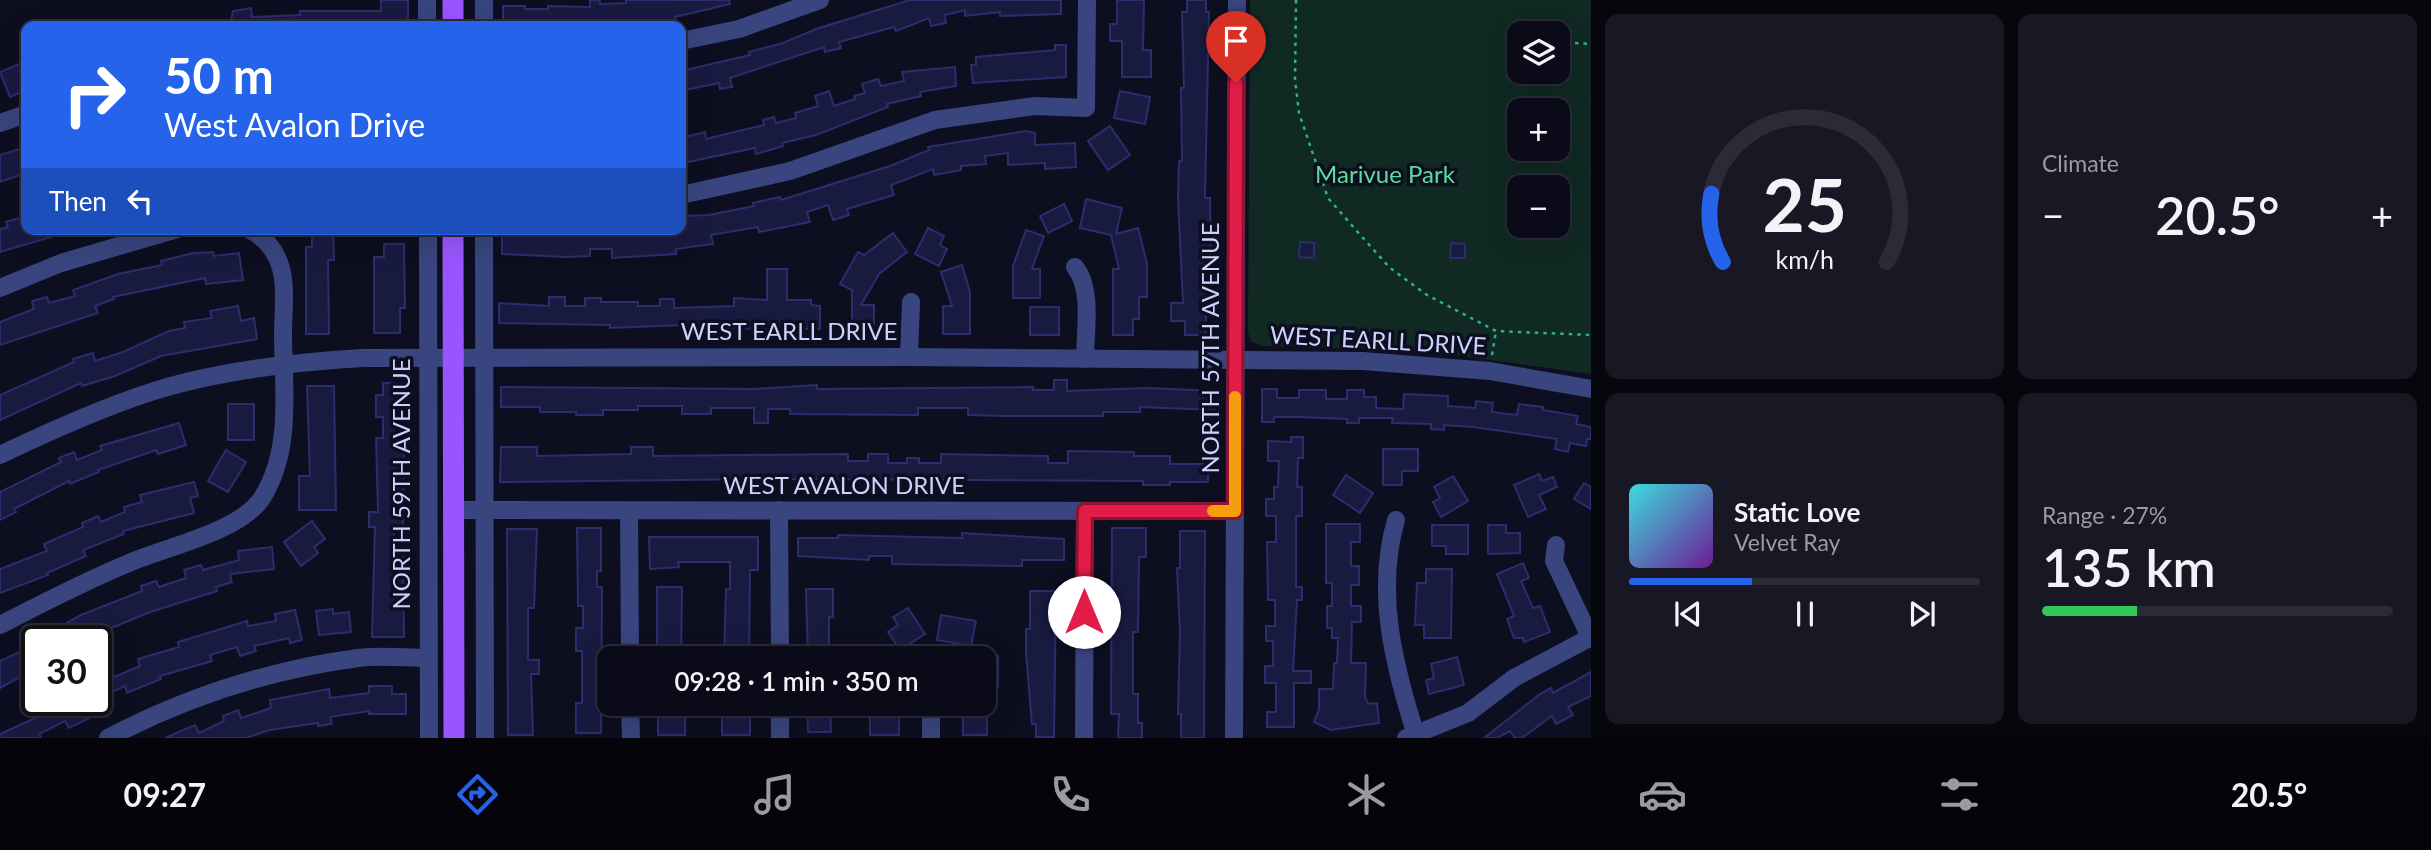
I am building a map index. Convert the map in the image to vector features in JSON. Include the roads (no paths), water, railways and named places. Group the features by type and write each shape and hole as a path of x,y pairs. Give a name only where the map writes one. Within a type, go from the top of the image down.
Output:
{"main road":[{"path":"453,0 453,21"},
{"path":"453,235 454,738"}],"street":[{"path":"427,0 427,21"},
{"path":"484,0 484,21"},
{"path":"686,40 739,29 820,0"},
{"path":"686,194 790,171 935,120 1035,106 1086,108 1087,0"},
{"name":"NORTH 57TH AVENUE","path":"1234,738 1237,0"},
{"path":"0,123 21,116"},
{"path":"0,288 61,263 157,235"},
{"path":"0,625 132,561 222,527 265,505 281,451 283,366 284,281 269,235"},
{"name":"NORTH 59TH AVENUE","path":"428,235 429,738"},
{"path":"484,235 485,738"},
{"path":"1075,267 1081,274 1085,291 1085,359"},
{"path":"909,357 911,302"},
{"name":"WEST EARLL DRIVE","path":"0,455 65,425 156,391 283,366 350,359 428,356 1363,360 1490,371 1591,389"},
{"name":"WEST AVALON DRIVE","path":"453,510 1235,511"},
{"path":"779,510 780,646"},
{"path":"629,511 630,646"},
{"path":"1084,738 1085,511"},
{"path":"1396,520 1391,537 1390,645 1411,737 1468,713 1514,678 1590,637 1554,561 1556,545"},
{"path":"108,738 177,704 262,675 360,658 428,658"},
{"path":"630,716 631,738"},
{"path":"780,716 780,738"},
{"path":"931,716 931,738"}],"park label":[{"name":"Marivue Park","path":"1385,175"}]}
